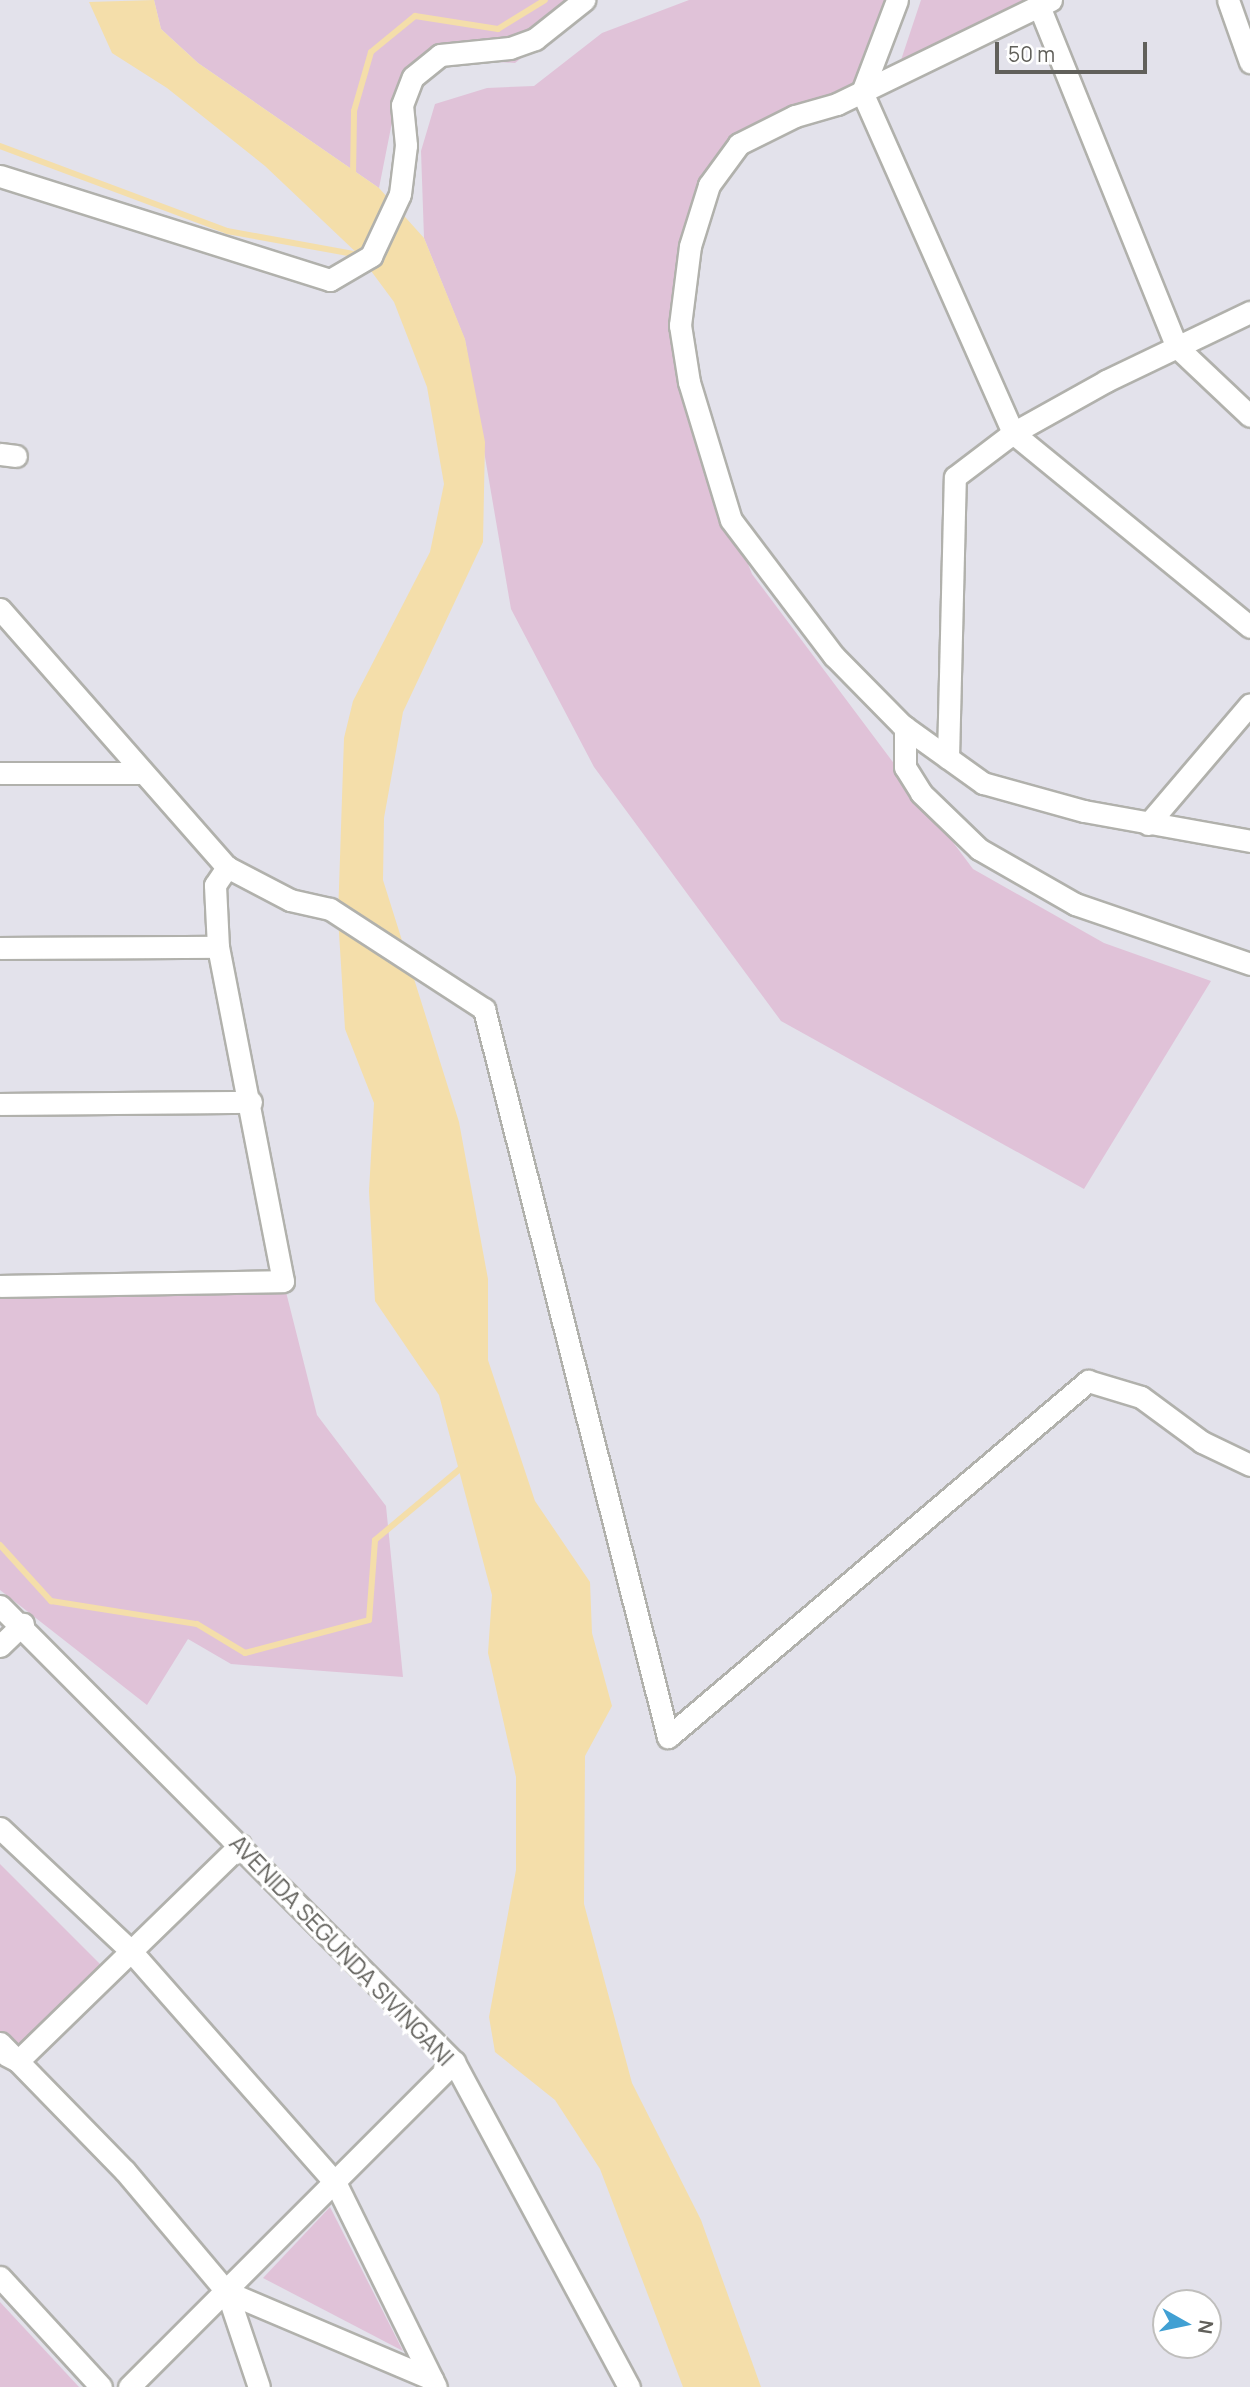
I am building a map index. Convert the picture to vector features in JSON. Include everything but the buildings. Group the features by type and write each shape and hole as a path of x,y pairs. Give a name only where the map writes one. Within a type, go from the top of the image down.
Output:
{"street":[{"path":"0,176 308,278 330,280 372,256 400,194 406,145 401,105 413,77 440,55 510,48 535,39 584,0"},
{"path":"897,0 862,92 1013,433 1250,627"},
{"path":"1228,0 1250,62"},
{"path":"1250,416 1177,347 1045,3 862,92 739,144 709,185 690,246 680,326 688,382 731,520 834,656 905,727 983,783 1148,824 1250,841"},
{"path":"948,758 955,477 1013,433 1250,312"},
{"path":"0,609 139,773 227,867 289,900 330,909 484,1009 668,1737 1088,1381 1141,1397 1202,1442 1250,1465"},
{"path":"1148,824 1250,704"},
{"path":"905,727 910,776 979,849 1075,904 1250,964"},
{"path":"0,773 139,773"},
{"path":"0,1286 283,1281 251,1102 218,947 215,885 227,867"},
{"path":"0,948 218,947"},
{"path":"0,1104 251,1102"},
{"name":"AVENIDA SEGUNDA SIVINGANI","path":"0,1606 23,1624 454,2062 629,2387"},
{"path":"0,1646 23,1624"},
{"path":"0,1828 130,1950 336,2184 434,2383"},
{"path":"9,2057 130,1950 240,1844"},
{"path":"0,2043 9,2057 125,2171 228,2292 259,2387"},
{"path":"129,2387 336,2184 454,2062"},
{"path":"0,2277 101,2387"},
{"path":"228,2292 434,2383"}],"shaded area":[{"path":"154,0 594,0 515,63 449,59 397,97 379,188 198,63 161,29"},
{"path":"154,0 161,29 198,63 379,188 424,238 465,339 485,442 483,542 403,712 384,818 383,880 459,1122 488,1279 488,1360 535,1501 590,1582 592,1633 612,1706 585,1756 584,1904 632,2083 701,2220 761,2387 683,2387 600,2169 555,2100 495,2052 489,2017 516,1870 516,1777 488,1653 492,1595 439,1395 375,1301 369,1191 374,1103 345,1029 338,917 344,738 353,701 430,552 444,484 427,387 394,302 360,256 265,166 167,88 112,53 89,2"},
{"path":"689,0 889,0 861,94 717,168 683,256 681,396 752,574 973,869 1104,943 1211,981 1084,1189 781,1021 594,767 511,609 465,340 424,238 421,151 435,104 487,88 534,86 602,33"},
{"path":"921,0 1038,0 897,72"},
{"path":"284,1284 317,1415 386,1506 403,1677 231,1664 188,1639 147,1705 0,1590 0,1298"},
{"path":"0,1864 103,1967 19,2053 0,2034"},
{"path":"330,2207 403,2351 263,2278"},
{"path":"0,2302 79,2387 0,2387"}],"waterway":[{"path":"353,177 354,111 371,52 415,16 498,29 545,0"},
{"path":"0,146 227,231 359,255"},
{"path":"0,1545 51,1601 197,1624 245,1653 369,1620 375,1540 466,1464"}]}
